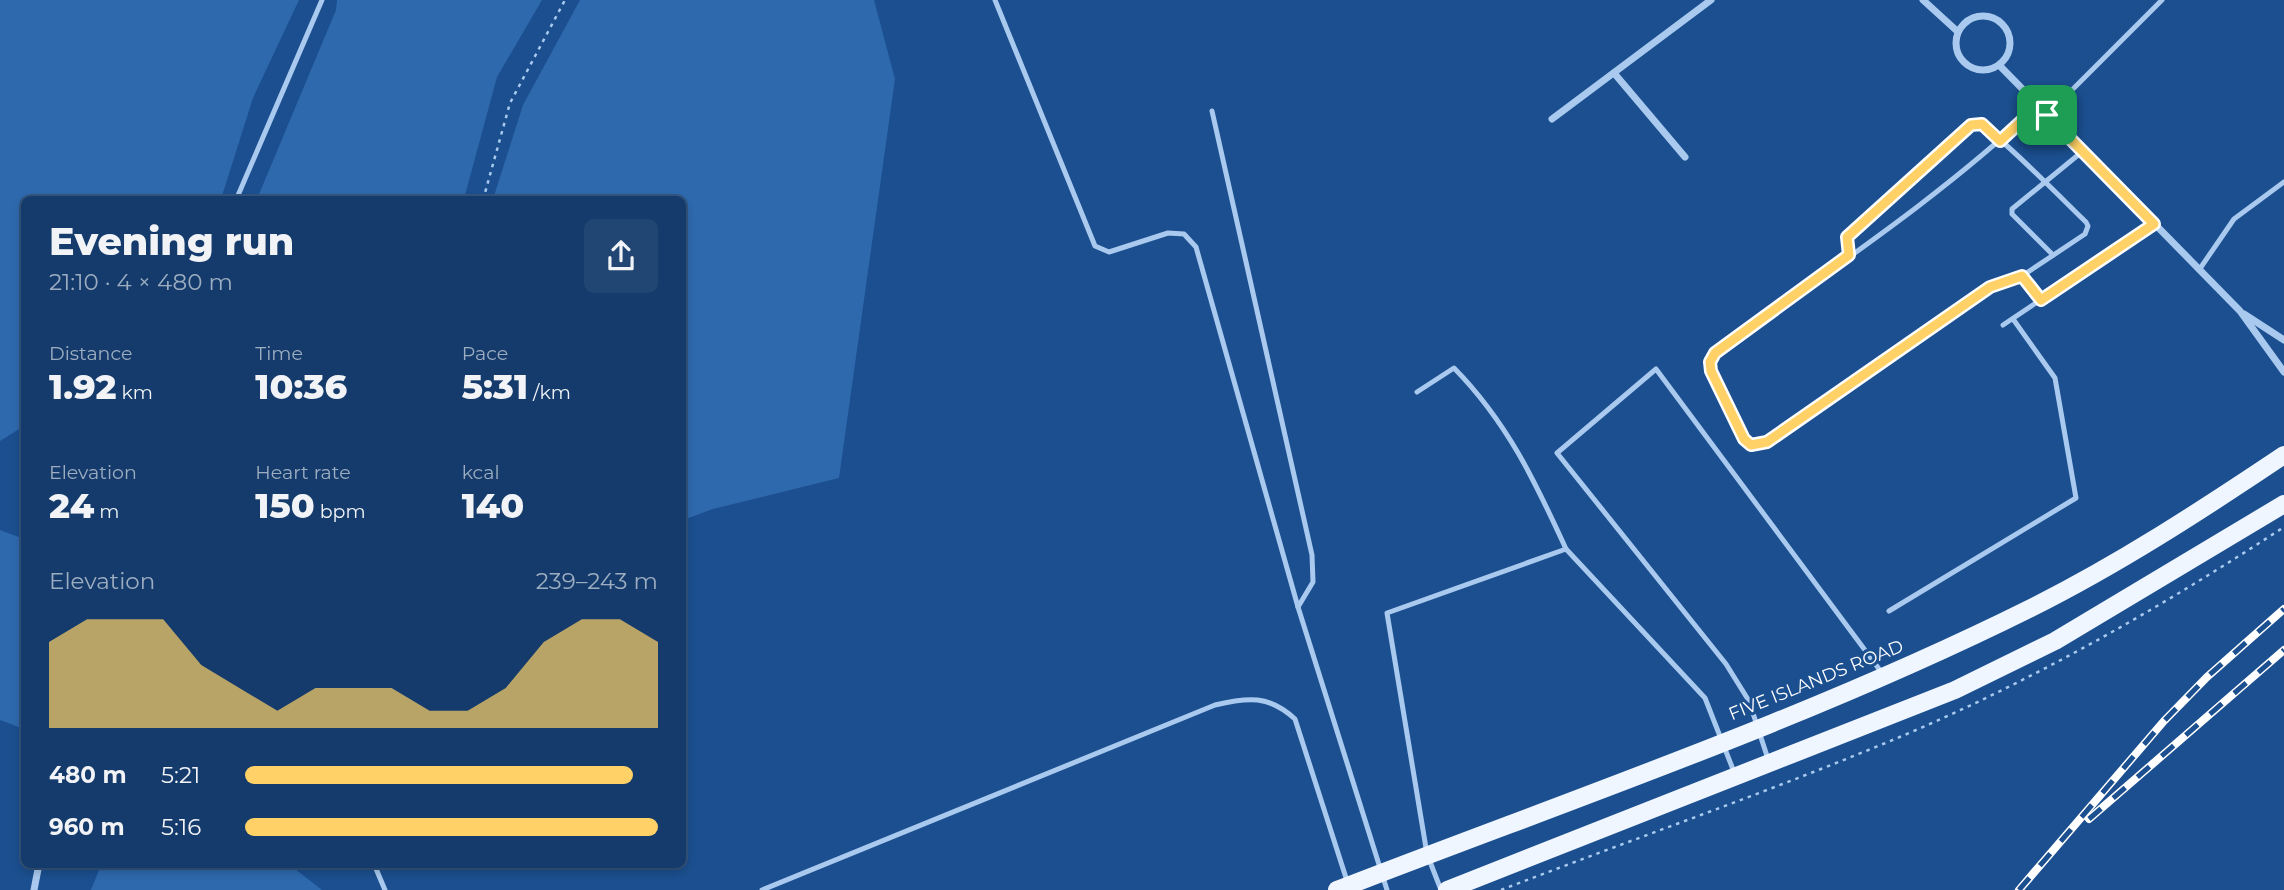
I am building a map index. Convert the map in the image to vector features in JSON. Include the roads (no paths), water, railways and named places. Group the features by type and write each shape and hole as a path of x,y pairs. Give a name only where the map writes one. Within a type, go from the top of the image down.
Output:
{"main road":[{"name":"FIVE ISLANDS ROAD","path":"1345,889 1384,882 1427,854 1723,741 1985,631 2100,571 2284,455"},
{"path":"1447,890 1955,690 2055,641 2284,504"}],"street":[{"path":"1552,119 1711,0"},
{"path":"1923,0 1957,31"},
{"path":"1979,15 1994,18 2007,29 2010,51 2000,66 1985,72 1966,66 1955,51 1957,31 1965,22 1979,15"},
{"path":"2000,66 2240,311 2284,372"},
{"path":"1614,73 1685,158"},
{"path":"2240,311 2284,340"},
{"path":"34,890 39,868"}],"lane":[{"path":"238,196 322,0"},
{"path":"995,0 1095,247 1109,252 1176,233 1184,234 1196,247 1298,607 1384,882"},
{"path":"2047,115 2162,0"},
{"path":"1849,255 1847,237 1971,125 1982,124 2000,141 2043,182 2088,226 2085,234 2022,276 1990,287 1767,442 1751,445 1744,439 1711,371 1710,362 1715,353 1849,255 2000,141 2038,106"},
{"path":"1212,111 1312,555 1313,582 1298,607"},
{"path":"2053,255 2012,214 2011,209 2083,151"},
{"path":"2199,270 2234,219 2284,182"},
{"path":"2003,325 2154,224"},
{"path":"2022,276 2041,300"},
{"path":"1889,611 2076,498 2055,378 2013,319"},
{"path":"1417,392 1454,368 1485,399 1530,472 1566,549 1705,698 1736,778"},
{"path":"1769,765 1749,701 1726,664 1557,453 1656,369 1884,675"},
{"path":"1441,890 1427,854 1387,613 1566,549"},
{"path":"762,890 1215,705 1242,698 1264,698 1281,706 1295,719 1345,889"},
{"path":"376,868 385,890"}],"railway":[{"path":"2019,890 2164,721 2207,677 2284,609"},
{"path":"2089,819 2284,650"}]}
